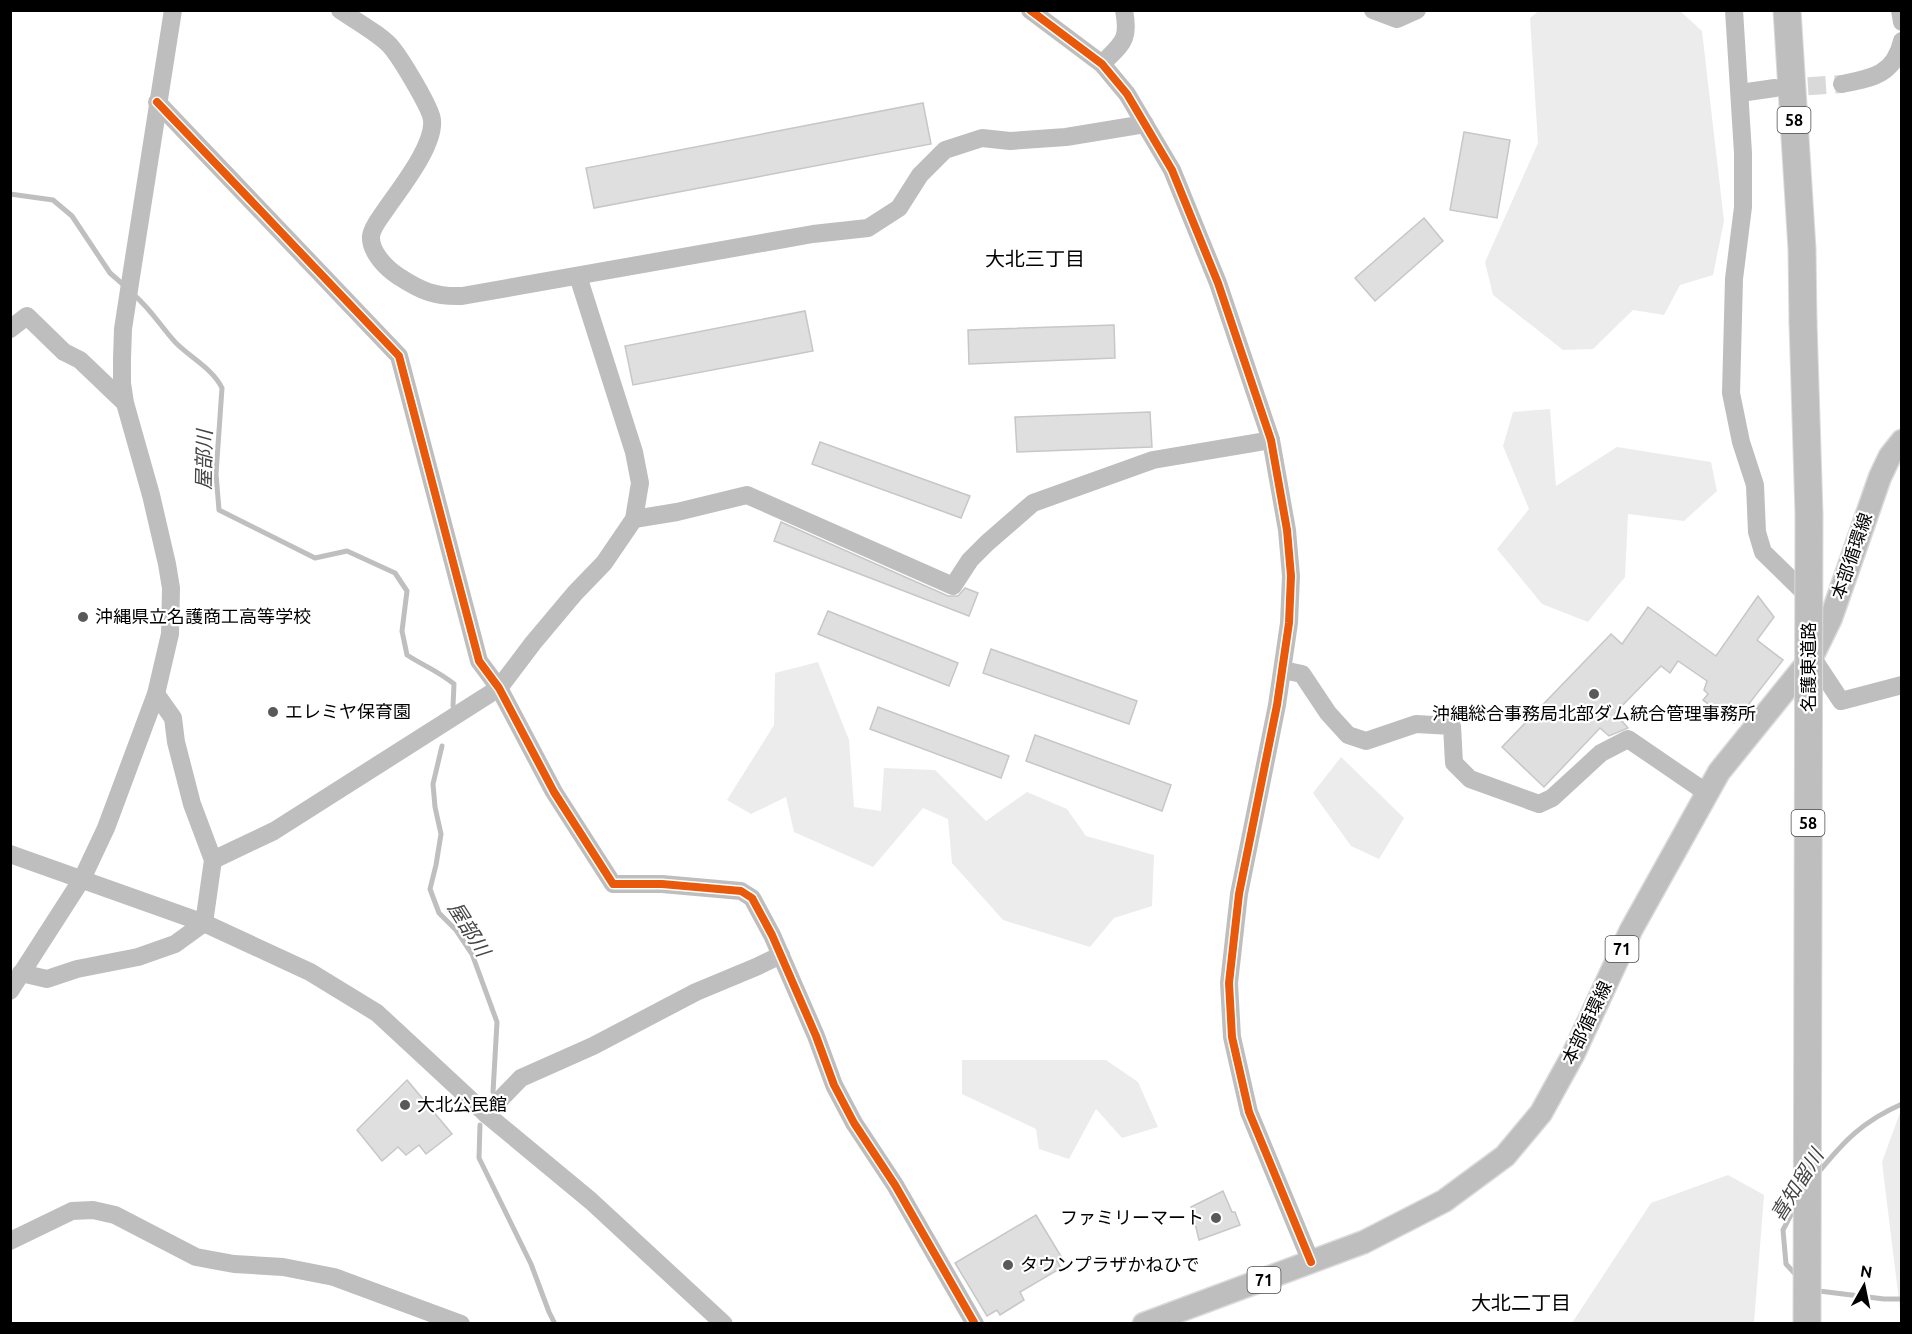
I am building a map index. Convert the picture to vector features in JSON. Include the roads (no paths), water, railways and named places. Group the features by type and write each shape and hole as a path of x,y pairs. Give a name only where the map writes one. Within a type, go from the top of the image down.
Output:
{"highway":[{"name":"名護東道路","path":"1787,10 1802,249 1809,525 1807,1323"}],"main road":[{"name":"本部循環線","path":"1144,1323 1364,1242 1444,1201 1504,1156 1541,1113 1573,1055 1631,930 1719,772 1812,657 1831,618 1880,477 1890,456 1902,441"}],"street":[{"path":"10,991 82,879 106,828 156,694 170,634 171,588 151,495 125,404 122,359 127,303 173,10"},
{"path":"340,10 392,47 432,120 430,136 421,158 376,223 371,236 373,249 391,272 418,289 442,297 462,296 813,234 868,228 899,208 920,176 945,150 982,138 1010,141 1066,137 1145,124"},
{"path":"1030,10 1102,63 1127,94 1172,171 1218,283 1270,440 1287,530 1291,576 1289,623 1283,670 1239,894 1229,983 1232,1037 1250,1112 1311,1262"},
{"path":"1102,63 1124,41 1127,25 1124,10"},
{"path":"1373,10 1397,19 1417,10"},
{"path":"1734,10 1740,93 1743,207 1734,279 1731,393 1741,442 1755,485 1757,532 1763,552 1831,618"},
{"path":"1900,10 1902,22"},
{"path":"1842,84 1872,78 1888,68 1899,53 1902,41"},
{"path":"1740,93 1775,88"},
{"path":"157,102 399,356 479,661 499,688 554,792 613,884 662,884 741,891 752,898 781,955 816,1036 834,1085 854,1123 895,1185 975,1323"},
{"path":"213,860 274,831 499,688 533,643 604,563 634,519 640,483 634,452 578,276"},
{"path":"10,329 27,316 64,352 80,360 125,404"},
{"path":"634,519 677,512 747,495 953,586 970,560 1033,503 1153,460 1270,440"},
{"path":"1812,657 1841,701 1902,685"},
{"path":"1283,670 1302,674 1328,713 1348,735 1366,741 1416,724 1452,726 1454,763 1470,779 1539,804 1552,798 1601,753 1628,739 1707,793"},
{"path":"21,973 47,979 77,969 138,957 175,944 204,923 213,860 192,804 176,742 173,718 156,694"},
{"path":"10,854 204,923 310,972 377,1013 486,1114 591,1201 724,1323"},
{"path":"486,1114 521,1078 593,1046 696,992 781,955"},
{"path":"10,1241 72,1210 93,1210 115,1215 196,1257 234,1264 284,1267 334,1277 461,1323"}],"waterway":[{"name":"屋部川","path":"10,194 53,200 72,216 110,273 126,287"},
{"name":"屋部川","path":"133,294 176,343 207,369 222,388 216,474 219,510 315,558 347,551 395,573 407,591 402,631 407,655 454,684 453,706"},
{"name":"屋部川","path":"442,746 433,784 441,834 430,889 439,913 456,930 472,954 497,1022 493,1092"},
{"name":"喜知留川","path":"1818,1173 1855,1133 1876,1117 1902,1104"},
{"name":"屋部川","path":"480,1125 479,1158 531,1264 555,1324"},
{"name":"喜知留川","path":"1797,1203 1783,1230 1786,1264 1797,1276"},
{"name":"喜知留川","path":"1815,1288 1819,1291 1902,1299"}],"tunnel":[{"path":"1781,88 1842,84"}],"place":[{"name":"沖縄県立名護商工高等学校","path":"83,617"},
{"name":"沖縄総合事務局北部ダム統合管理事務所","path":"1594,694"},
{"name":"エレミヤ保育園","path":"273,712"},
{"name":"大北公民館","path":"405,1105"},
{"name":"ファミリーマート","path":"1216,1218"},
{"name":"タウンプラザかねひで","path":"1008,1265"}],"district":[{"name":"大北三丁目","path":"1035,259"},
{"name":"大北二丁目","path":"1521,1303"}]}
